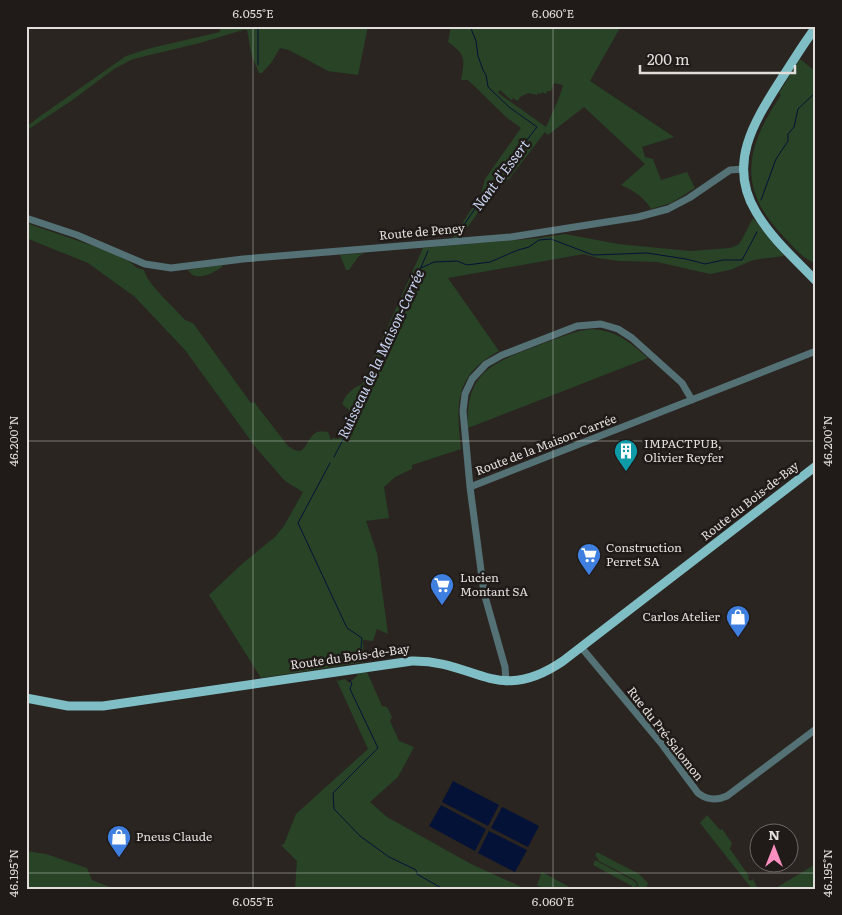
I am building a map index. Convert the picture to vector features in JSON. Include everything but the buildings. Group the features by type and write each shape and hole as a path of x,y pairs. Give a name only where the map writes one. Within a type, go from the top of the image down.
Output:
{"main road":[{"path":"816,27 775,88 753,126 746,147 744,169 748,195 758,216 779,242 816,281"},
{"name":"Route du Bois-de-Bay","path":"26,698 68,706 106,705 412,661 442,664 488,679 506,682 543,674 815,468"}],"street":[{"name":"Route de Peney","path":"26,218 78,235 145,264 171,268 251,258 502,238 638,218 668,210 730,170 744,169"},
{"path":"470,487 463,405 467,390 475,375 486,364 502,355 577,326 596,324 612,327 632,338 682,383 692,400"},
{"name":"Route de la Maison-Carrée","path":"506,682 506,667 484,594 470,487 816,351"},
{"name":"Rue du Pré-Salomon","path":"581,647 661,743 698,793 706,798 720,799 732,794 816,729"}],"green space":[{"path":"219,26 368,26 358,75 328,71 289,50 280,48 271,63 262,73 259,73 252,57 247,30 243,30 200,43 133,59 114,69 26,131 26,127 39,117 126,56 151,48 220,32"},
{"path":"451,26 621,26 590,81 674,137 642,147 645,157 653,159 661,180 687,172 695,188 671,203 651,209 638,195 621,185 645,164 584,107 548,135 545,132 509,179 496,188 459,239 453,238 481,194 485,179 521,128 506,117 468,80 461,80 463,58 458,50 448,42","holes":["554,83 563,85 546,127 498,93 500,90 511,100 513,98 518,101 520,97 528,93 537,95 542,92 546,94 547,91 551,91"]},
{"path":"800,59 816,72 816,263 798,252 769,219 758,201 751,167 760,132 781,95 779,93"},
{"path":"753,218 784,256 753,260 730,270 710,274 657,262 619,261 584,254 448,278 499,351 484,360 473,370 461,392 458,418 461,449 412,465 412,469 395,477 384,487 389,518 366,521 377,553 388,634 377,629 373,641 363,640 364,662 261,678 209,595 243,563 275,537 284,526 303,492 285,481 257,449 185,350 135,297 88,263 26,238 26,223 105,250 144,270 150,282 162,296 185,320 193,323 251,403 254,402 288,446 301,450 314,434 320,431 328,432 331,440 333,438 338,439 352,419 349,410 342,404 349,392 362,384 423,248 565,234 618,244 690,251 730,248 738,245"},
{"path":"364,253 358,257 349,270 346,270 340,255"},
{"path":"222,265 222,267 204,276 192,275 188,270"},
{"path":"592,329 616,335 629,342 648,358 468,428 468,409 471,394 484,372 521,352 571,333"},
{"path":"367,672 382,706 387,707 392,717 390,721 399,741 414,747 398,777 370,802 387,817 471,864 526,889 295,889 297,861 281,845 284,844 296,814 368,749 336,679 338,681 345,679 349,683 358,675 356,674"},
{"path":"707,815 720,830 722,829 732,843 730,849 749,876 750,881 753,879 758,889 752,889 700,823"},
{"path":"26,851 46,854 87,868 92,880 115,889 26,889"},
{"path":"597,852 639,874 648,883 646,889 638,889 638,884 635,880 599,861 595,855"},
{"path":"595,860 634,881 637,884 636,889 632,889 632,886 593,865"},
{"path":"816,863 816,889 774,889 811,867"},
{"path":"542,872 573,889 541,889 537,885"}],"water":[{"path":"453,781 499,805 488,826 442,802"},
{"path":"441,805 486,829 475,851 429,826"},
{"path":"502,807 539,826 528,847 491,828"},
{"path":"489,831 527,850 515,872 478,853"}],"waterway":[{"path":"258,26 258,65"},
{"name":"Nant d'Essert","path":"461,229 488,190 537,127 509,107 488,87 486,75 478,56 476,41 470,26"},
{"path":"761,200 776,159 788,141 788,134 794,127 798,109 816,92"},
{"path":"421,268 434,262 457,261 467,265 490,262 529,247 539,240 551,239 593,255 647,253 705,264 723,260 742,260 757,232"},
{"name":"Ruisseau de la Maison-Carrée","path":"334,457 363,401 428,251"},
{"name":"Ruisseau de la Maison-Carrée","path":"330,463 298,523 347,628 362,638 360,658"},
{"name":"Ruisseau de la Maison-Carrée","path":"349,680 352,683 350,689 378,748 333,793 334,809 360,836 389,857 416,870 417,874 443,889"}],"place":[{"name":"IMPACTPUB, Olivier Reyfer","path":"626,472"},
{"name":"Construction Perret SA","path":"589,576"},
{"name":"Lucien Montant SA","path":"442,606"},
{"name":"Carlos Atelier","path":"738,638"},
{"name":"Pneus Claude","path":"119,858"}]}
